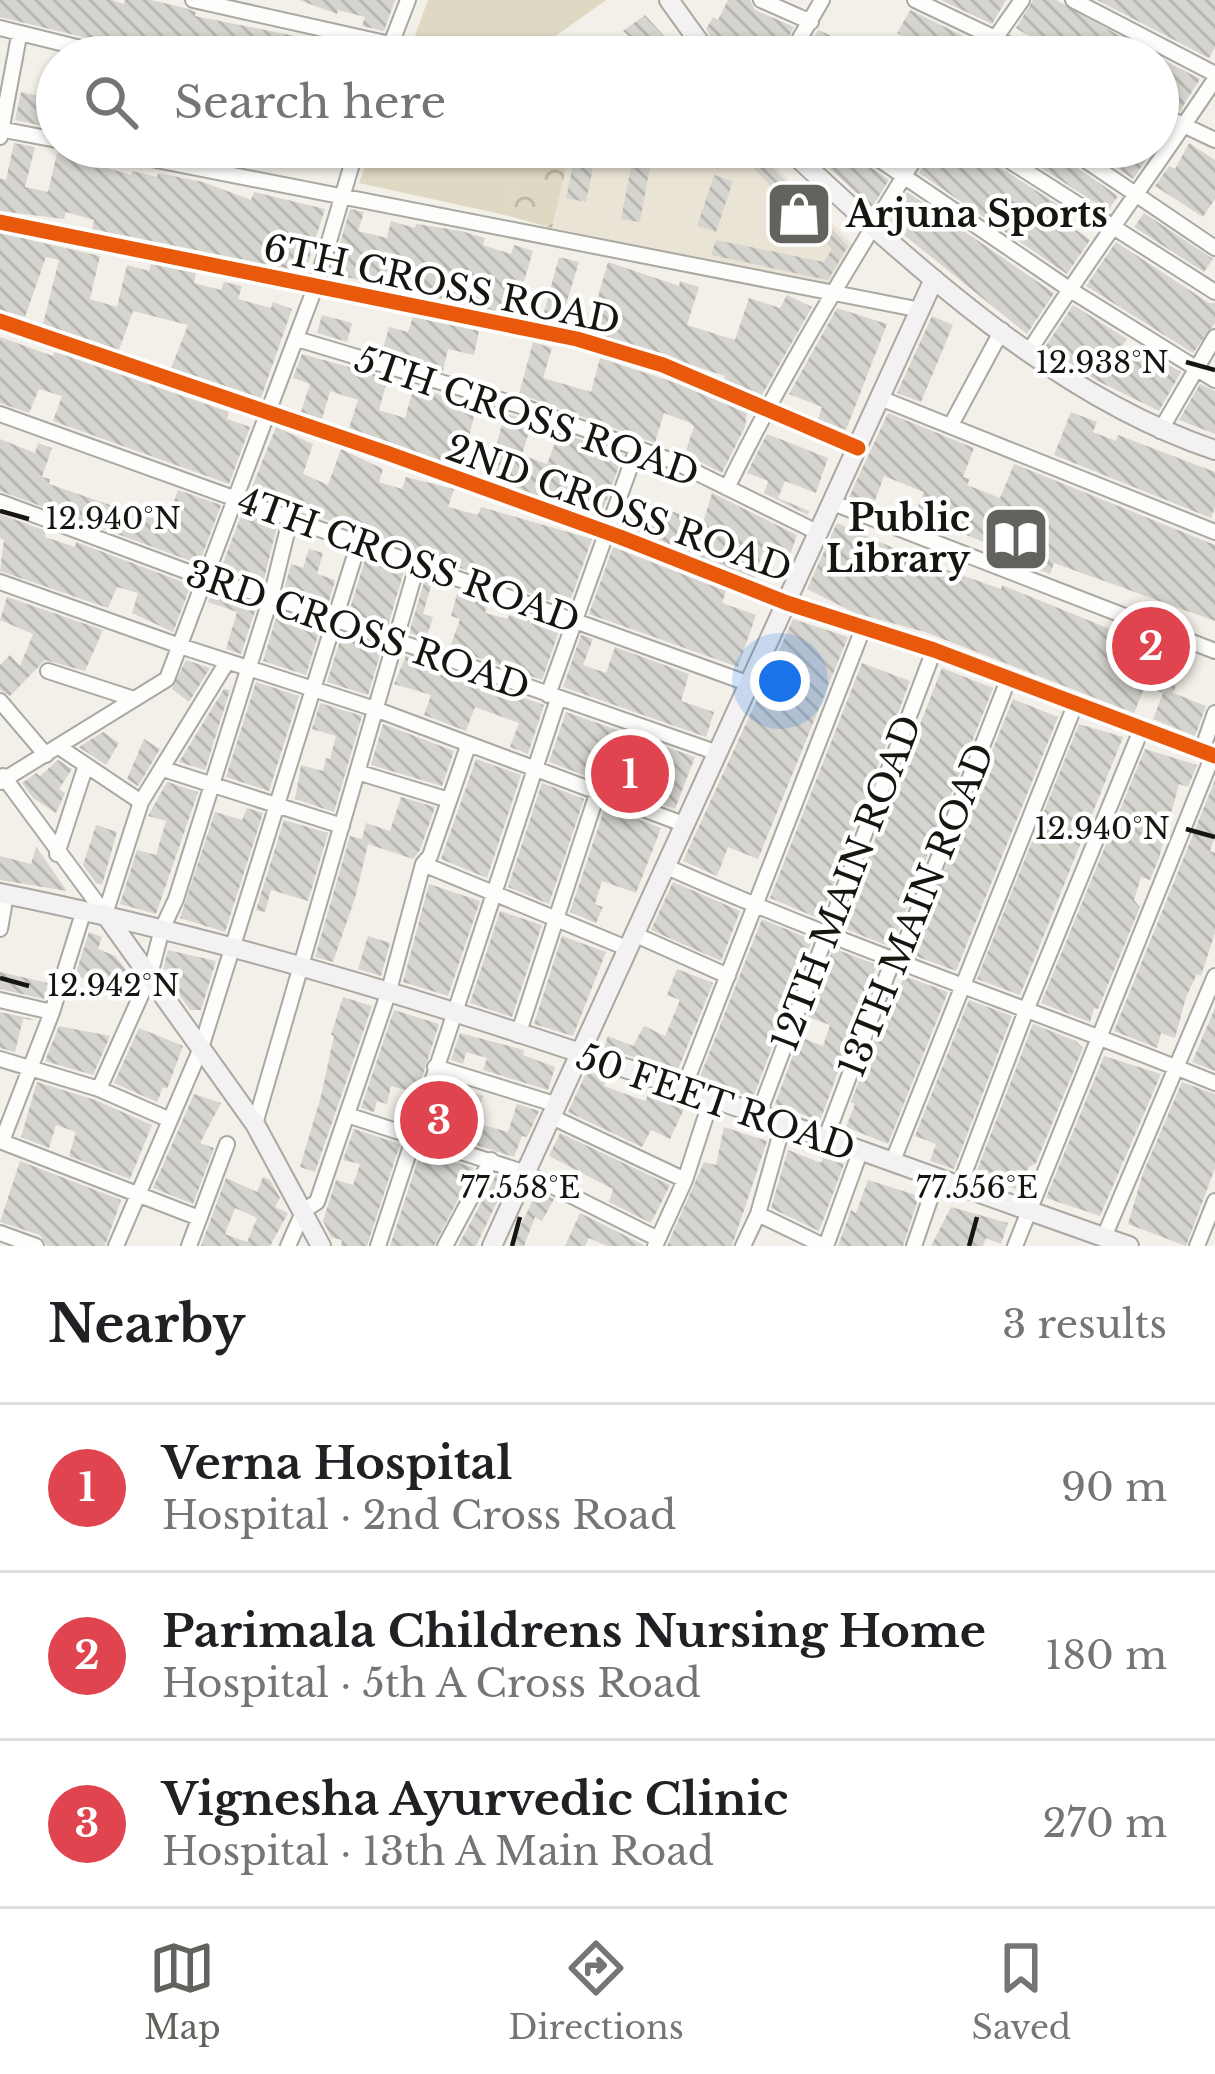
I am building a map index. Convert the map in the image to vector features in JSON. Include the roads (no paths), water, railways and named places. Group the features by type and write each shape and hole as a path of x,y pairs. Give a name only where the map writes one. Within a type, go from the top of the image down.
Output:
{"main road":[{"path":"669,0 695,36"},
{"path":"809,168 934,280 1028,353 1160,430 1215,450"},
{"path":"499,1243 526,1173 934,280"},
{"name":"50 FEET ROAD","path":"3,894 105,914 234,949 581,1054 1028,1210 1083,1238 1104,1237 1129,1246"},
{"path":"105,914 255,1124 321,1246"}],"street":[{"path":"193,0 333,36"},
{"path":"394,36 408,0"},
{"path":"760,0 811,22"},
{"path":"803,36 822,0"},
{"path":"915,0 990,36"},
{"path":"995,36 1022,0"},
{"path":"1073,0 1140,36"},
{"path":"0,28 36,39"},
{"path":"20,36 1,132 36,137"},
{"path":"1179,57 1215,76 1179,134"},
{"path":"1179,122 1215,140"},
{"path":"193,168 921,310"},
{"path":"105,914 2,778 166,679 297,338 350,168"},
{"path":"895,168 1069,289 1215,380"},
{"path":"727,488 832,290 875,230 909,168"},
{"path":"1020,168 1215,292"},
{"path":"1096,168 1215,248"},
{"path":"1028,353 1109,227 1155,168"},
{"name":"6TH CROSS ROAD","path":"0,221 577,339 663,365 858,448"},
{"name":"2ND CROSS ROAD","path":"0,321 387,453 1210,754"},
{"path":"951,425 1002,330"},
{"path":"1160,430 1215,337"},
{"name":"5TH CROSS ROAD","path":"297,338 524,407 637,448 819,532"},
{"path":"880,398 1215,532"},
{"name":"4TH CROSS ROAD","path":"0,414 750,684"},
{"path":"378,1246 577,619 637,448"},
{"name":"3RD CROSS ROAD","path":"0,502 207,579 718,753"},
{"path":"833,502 1215,651"},
{"path":"99,1089 150,975 161,929 176,898 271,597 291,516"},
{"path":"116,1246 201,1048 359,542"},
{"path":"255,1124 417,566"},
{"path":"0,583 375,709 686,824"},
{"path":"683,1090 864,626"},
{"name":"12TH MAIN ROAD","path":"758,1116 934,650"},
{"path":"105,914 141,802 227,662"},
{"path":"48,671 134,699"},
{"name":"13TH MAIN ROAD","path":"825,1140 1008,680"},
{"path":"0,701 52,751 86,765 141,802"},
{"path":"892,1163 1075,705"},
{"path":"1015,1246 1210,754 1215,713"},
{"path":"959,1186 1141,730"},
{"path":"288,1246 304,1210 317,1202 388,994 423,864 430,856 467,746"},
{"path":"57,854 86,765"},
{"path":"163,769 341,826"},
{"path":"357,772 449,800"},
{"path":"518,1035 598,791"},
{"path":"423,864 556,918 728,976"},
{"path":"667,867 755,906 1099,1034 1215,1083"},
{"path":"0,929 3,894"},
{"path":"84,910 52,1012 1,1141 199,1218"},
{"path":"1104,1237 1215,976"},
{"path":"0,1000 52,1012"},
{"path":"0,1059 99,1089 170,1120"},
{"path":"435,1067 555,1111 685,1180"},
{"path":"347,1115 526,1173 656,1242 685,1180 711,1100"},
{"path":"743,1246 758,1214 783,1125"},
{"path":"189,1246 227,1144"},
{"path":"758,1214 825,1246 860,1152"},
{"path":"445,1246 491,1160"},
{"path":"914,1246 937,1179"},
{"path":"1197,1246 1215,1201"},
{"path":"0,1233 36,1246"}],"place":[{"name":"Arjuna Sports","path":"799,214"},
{"name":"Public Library","path":"1016,539"},
{"name":"Parimala Childrens Nursing Home","path":"1151,646"},
{"name":"Verna Hospital","path":"630,774"},
{"name":"Vignesha Ayurvedic Clinic","path":"439,1120"}]}
